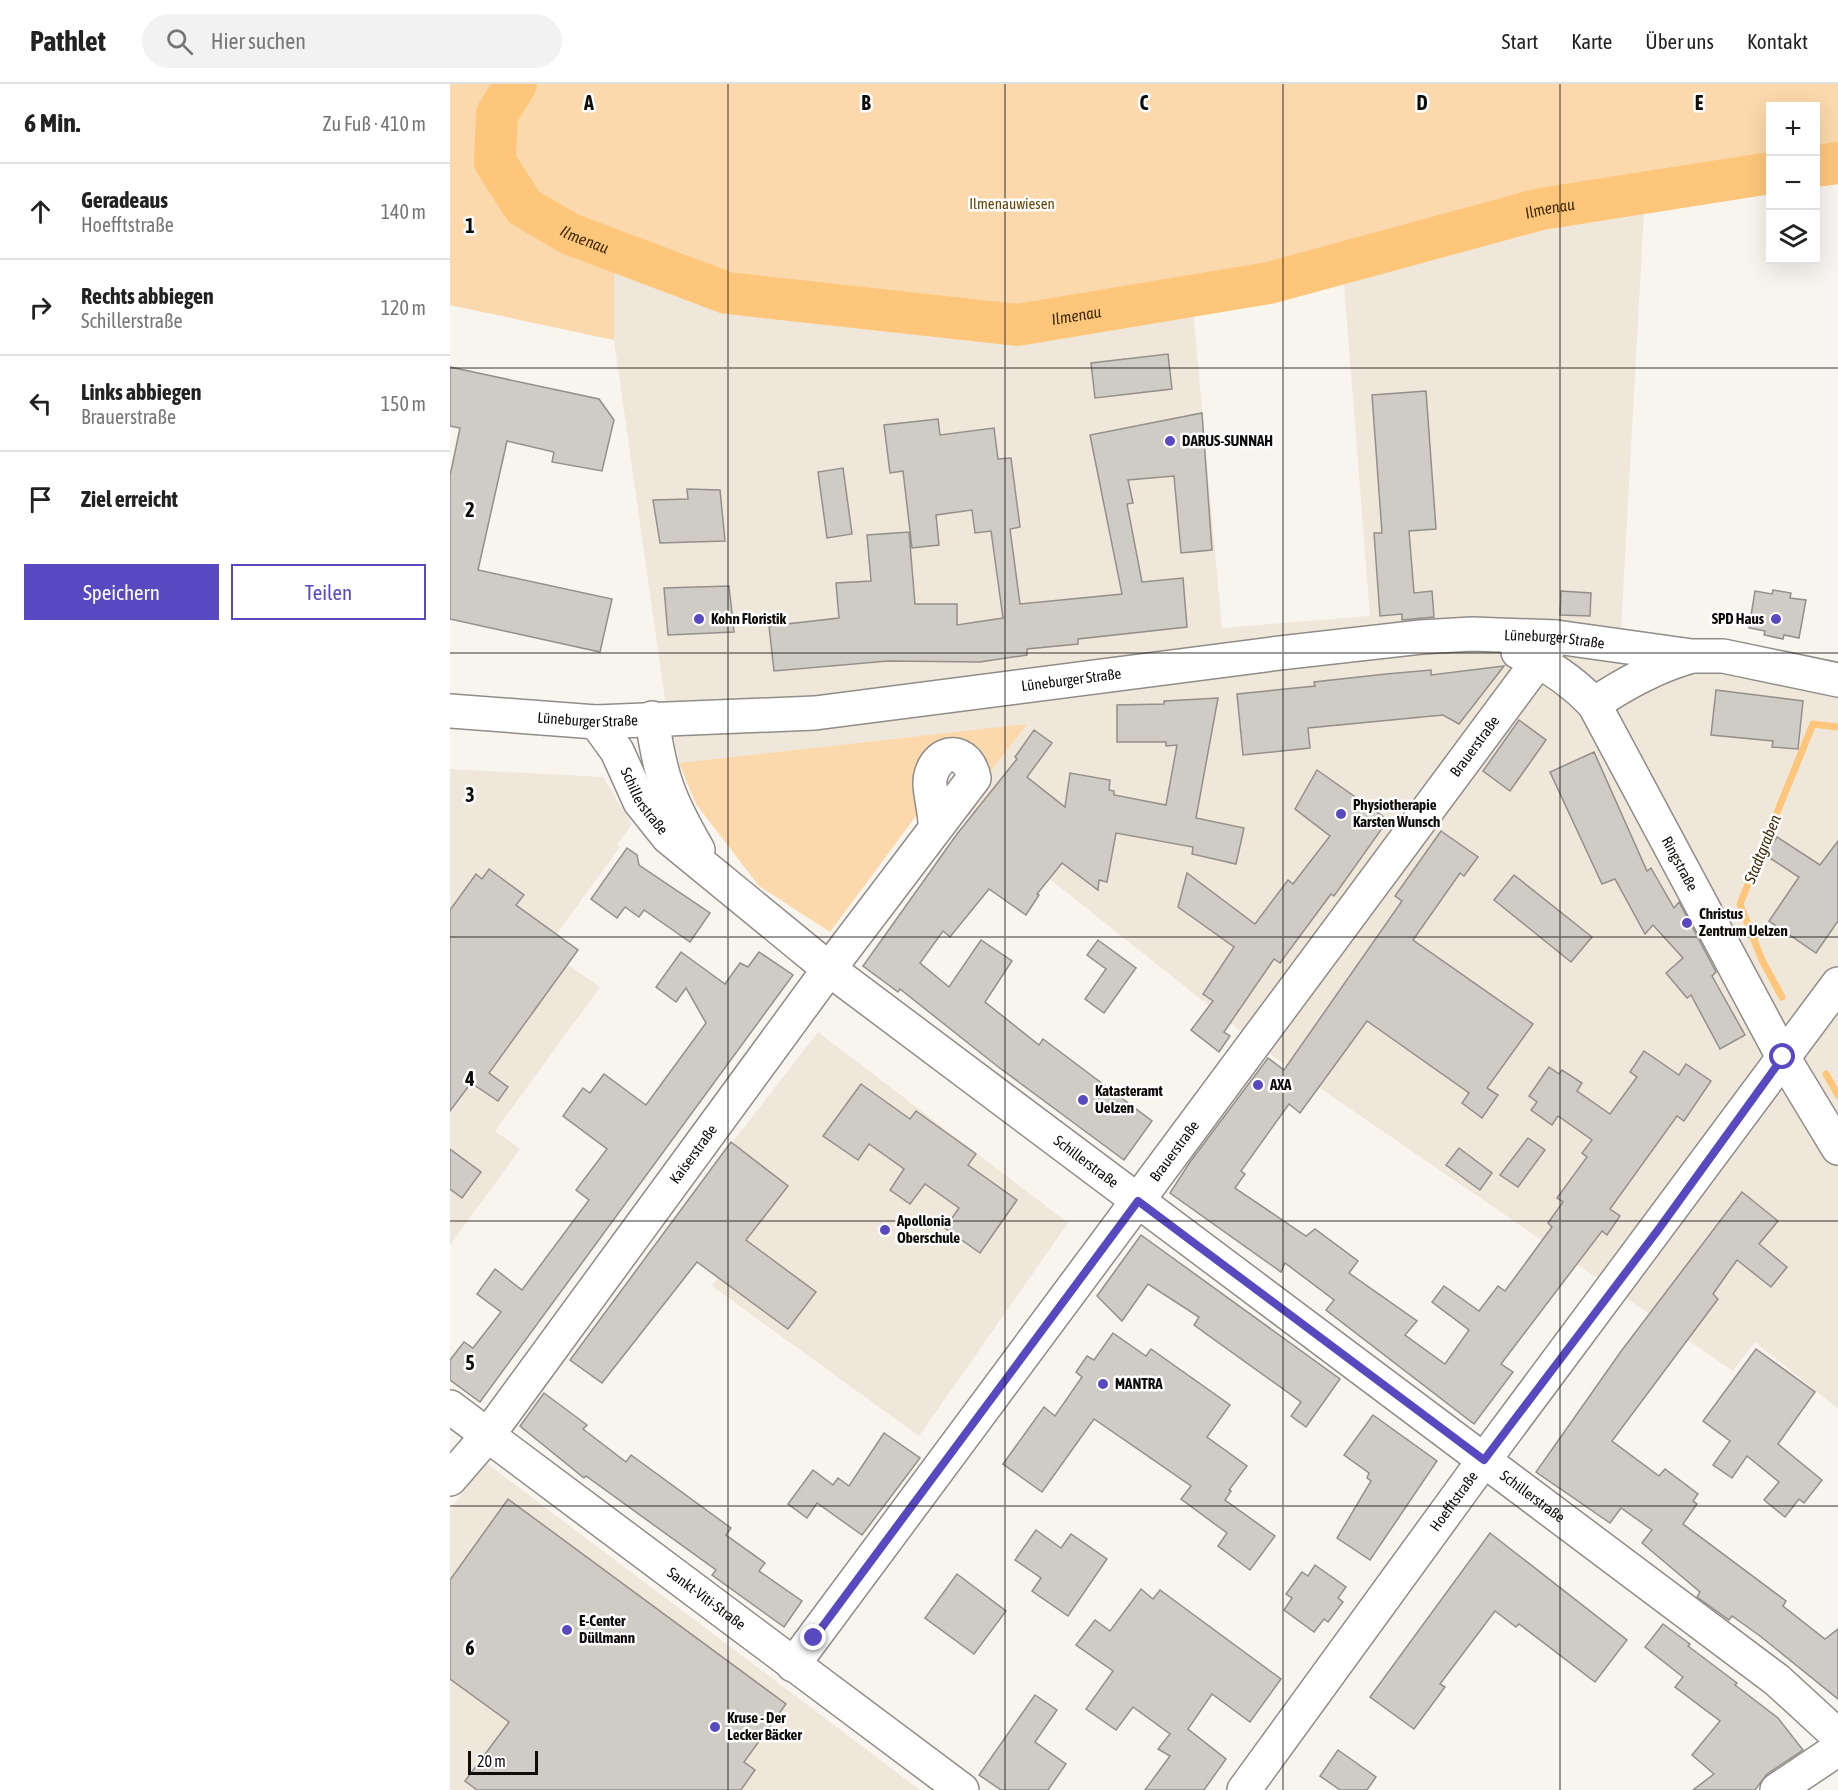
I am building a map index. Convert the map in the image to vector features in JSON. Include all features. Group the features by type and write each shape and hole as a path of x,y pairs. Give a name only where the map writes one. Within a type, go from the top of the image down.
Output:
{"street":[{"name":"Ringstraße","path":"1472,634 1548,649 1574,683 1594,704 1783,1057 1838,1148"},
{"name":"Lüneburger Straße","path":"450,711 596,722 814,713 1272,654 1421,637 1472,634"},
{"name":"Lüneburger Straße","path":"1548,649 1723,656 1838,674"},
{"name":"Brauerstraße","path":"793,1665 1548,649"},
{"name":"Lüneburger Straße","path":"1594,704 1623,685 1655,669 1692,656"},
{"name":"Schillerstraße","path":"652,718 658,760 666,789 708,868"},
{"name":"Schillerstraße","path":"596,722 617,751 640,802 668,837 829,969 1777,1680 1838,1736"},
{"name":"Kaiserstraße","path":"450,1479 488,1435 935,827"},
{"name":"Hoefftstraße","path":"1244,1790 1484,1460 1658,1230 1838,984"},
{"name":"Sankt-Viti-Straße","path":"450,1407 962,1790"},
{"path":"1777,1790 1838,1749"}],"shaded area":[{"path":"1645,193 1621,630 1838,663 1838,1409 1755,1342 1733,1371 1267,1052 967,813 983,782 1026,725 679,763 664,693 614,340 614,251 727,293 1017,325 1192,298 1222,628 1370,616 1343,271 1541,209"},
{"path":"450,769 603,777 632,824 617,845 620,847 556,935 578,950 567,964 600,987 495,1131 520,1149 450,1245"},
{"name":"Apollonia Oberschule","path":"818,1032 1068,1223 919,1436 712,1286 737,1252 680,1210"},
{"name":"E-Center Düllmann","path":"485,1462 920,1790 450,1790 450,1510"}],"green space":[{"name":"Ilmenauwiesen","path":"450,84 1838,84 1838,164 1820,166 1820,102 1766,102 1766,174 1541,209 1269,283 1017,325 727,293 614,251 614,340 450,305"},
{"path":"1027,724 983,782 940,768 919,812 830,932 759,886 696,804 679,763"}],"building":[{"path":"1168,354 1172,389 1095,398 1091,363"},
{"path":"450,367 599,399 614,420 602,471 552,462 554,452 507,441 478,570 612,599 600,652 450,619 450,476 460,428 450,426"},
{"path":"1426,391 1436,529 1409,531 1414,593 1432,591 1434,617 1402,620 1402,614 1380,616 1374,533 1382,533 1372,395"},
{"path":"1202,413 1212,550 1181,553 1174,476 1128,480 1133,503 1127,504 1142,582 1183,578 1187,627 1078,639 1078,644 1027,649 1027,655 980,662 888,661 774,671 769,626 839,618 836,583 871,581 867,535 909,532 915,604 957,604 957,625 1003,618 991,531 975,533 972,510 936,515 939,545 912,548 903,471 890,473 884,425 938,419 940,435 994,428 998,459 1011,458 1020,527 1010,529 1020,604 1122,594 1090,435"},
{"path":"843,468 852,534 827,538 818,472"},
{"path":"687,489 720,490 725,541 660,543 653,500 688,499"},
{"path":"729,586 734,632 668,635 664,588"},
{"name":"SPD Haus","path":"1773,590 1791,593 1790,598 1806,600 1799,638 1784,635 1783,639 1764,635 1765,631 1749,628 1755,591 1772,594"},
{"path":"1561,591 1591,593 1590,616 1560,615"},
{"path":"1504,666 1459,724 1443,715 1308,728 1310,748 1243,755 1237,694 1315,686 1314,682 1386,674 1431,670 1431,675"},
{"path":"1716,690 1803,701 1798,749 1772,747 1773,741 1711,735"},
{"path":"1218,698 1196,818 1244,828 1236,864 1192,854 1193,847 1116,833 1107,882 1099,880 1098,890 1062,863 1037,894 1039,895 1026,915 989,889 950,937 943,931 920,963 949,987 981,940 1012,961 985,1002 1039,1045 1043,1039 1152,1121 1124,1160 997,1066 900,989 898,992 863,966 957,834 1017,759 1015,757 1034,730 1052,743 1027,777 1065,807 1070,773 1110,780 1109,790 1114,791 1114,795 1166,805 1177,745 1166,746 1166,742 1117,742 1117,705 1164,704 1164,701"},
{"path":"1519,720 1546,740 1510,791 1483,771"},
{"path":"1594,752 1647,871 1651,868 1674,908 1679,902 1716,972 1712,976 1745,1035 1720,1049 1691,995 1687,998 1666,973 1683,958 1653,925 1645,934 1615,879 1602,884 1550,772"},
{"path":"1317,770 1388,820 1334,896 1331,894 1280,963 1274,959 1224,1032 1230,1036 1219,1052 1191,1030 1213,1001 1203,994 1234,947 1178,907 1187,873 1255,924 1288,880 1293,884 1330,836 1295,809"},
{"path":"1441,831 1478,857 1464,876 1460,873 1413,940 1533,1024 1487,1088 1498,1095 1482,1118 1462,1103 1469,1093 1367,1021 1300,1113 1289,1104 1241,1171 1245,1174 1235,1188 1306,1236 1315,1229 1358,1261 1349,1273 1417,1321 1405,1335 1445,1364 1469,1330 1432,1302 1444,1286 1479,1311 1498,1286 1505,1291 1552,1227 1548,1223 1563,1202 1557,1198 1587,1157 1582,1153 1592,1140 1558,1116 1552,1125 1531,1110 1537,1102 1529,1096 1549,1067 1559,1074 1562,1070 1582,1083 1577,1091 1610,1114 1637,1077 1630,1072 1644,1051 1679,1075 1686,1064 1711,1081 1684,1121 1677,1116 1610,1209 1620,1216 1607,1235 1602,1231 1501,1364 1513,1372 1474,1424 1326,1310 1334,1300 1285,1263 1281,1272 1170,1193 1190,1162 1268,1058 1284,1070 1402,901 1395,896"},
{"path":"1777,837 1820,865 1838,841 1838,921 1816,953 1769,921 1799,877 1765,855"},
{"path":"627,848 637,855 639,865 710,913 690,942 644,910 639,917 625,907 617,918 591,899"},
{"path":"489,869 524,895 516,905 578,950 489,1073 508,1087 498,1101 471,1083 450,1111 450,910 476,874 482,879"},
{"path":"1514,875 1592,937 1571,962 1494,900"},
{"path":"1098,940 1136,968 1104,1013 1085,999 1106,969 1087,955"},
{"path":"681,952 725,984 740,963 748,967 759,952 793,975 480,1402 450,1380 450,1360 464,1342 473,1348 501,1312 477,1294 495,1269 522,1290 589,1200 576,1190 607,1149 563,1116 583,1088 590,1093 604,1074 646,1105 706,1023 686,988 676,1002 656,987"},
{"name":"Apollonia Oberschule","path":"861,1084 910,1119 916,1111 976,1154 968,1165 1017,1200 980,1253 945,1228 959,1208 925,1184 910,1204 890,1190 904,1169 869,1144 858,1160 823,1136"},
{"path":"1528,1138 1545,1150 1518,1187 1500,1175"},
{"path":"731,1142 788,1186 746,1240 816,1292 788,1329 697,1262 602,1383 570,1360"},
{"path":"1459,1148 1492,1173 1480,1190 1446,1165"},
{"path":"450,1149 481,1172 462,1198 450,1189"},
{"path":"1742,1192 1778,1221 1759,1244 1787,1267 1771,1287 1737,1260 1713,1294 1718,1299 1612,1441 1659,1476 1665,1469 1698,1494 1693,1501 1697,1504 1683,1524 1786,1601 1783,1606 1825,1639 1838,1629 1838,1699 1760,1636 1732,1616 1729,1620 1697,1597 1700,1592 1642,1543 1652,1530 1621,1508 1610,1523 1536,1472 1622,1350"},
{"path":"1141,1235 1340,1379 1306,1427 1291,1416 1301,1402 1194,1325 1199,1317 1148,1284 1122,1321 1097,1296"},
{"path":"1113,1333 1146,1356 1151,1349 1230,1405 1207,1437 1247,1466 1229,1490 1231,1491 1225,1500 1275,1536 1250,1570 1218,1546 1227,1533 1181,1499 1191,1486 1094,1419 1042,1492 1003,1464 1044,1407 1055,1416 1082,1377 1076,1372 1087,1356 1094,1360"},
{"path":"1756,1349 1815,1392 1778,1444 1822,1480 1804,1503 1799,1499 1785,1517 1764,1500 1779,1482 1747,1456 1732,1478 1713,1465 1730,1441 1703,1421"},
{"path":"544,1393 587,1425 583,1429 626,1462 631,1455 731,1528 726,1535 765,1563 759,1571 802,1601 784,1627 712,1575 716,1570 586,1476 584,1478 520,1426"},
{"path":"1373,1415 1437,1461 1370,1560 1337,1538 1371,1481 1367,1478 1369,1473 1344,1455"},
{"path":"884,1433 920,1458 862,1535 817,1503 807,1518 788,1504 813,1470 833,1485 838,1478 849,1486"},
{"name":"E-Center Düllmann","path":"508,1499 786,1704 744,1762 755,1770 741,1790 477,1790 465,1781 509,1722 450,1679 450,1580"},
{"path":"1036,1530 1061,1548 1071,1534 1107,1559 1068,1616 1032,1591 1041,1578 1015,1560"},
{"path":"1490,1533 1627,1640 1595,1682 1519,1624 1516,1627 1495,1611 1440,1684 1445,1687 1414,1729 1370,1697"},
{"path":"1315,1565 1346,1587 1338,1598 1343,1602 1328,1622 1324,1619 1314,1632 1284,1610 1292,1598 1286,1594 1302,1572 1308,1576"},
{"path":"957,1574 1006,1611 974,1654 925,1618"},
{"path":"1141,1589 1153,1599 1160,1590 1281,1679 1250,1722 1212,1694 1188,1729 1226,1759 1204,1790 1145,1790 1170,1756 1158,1749 1170,1734 1133,1707 1116,1730 1086,1709 1113,1671 1076,1645 1095,1620 1110,1631"},
{"path":"1663,1624 1778,1718 1803,1750 1767,1774 1755,1790 1693,1790 1714,1774 1692,1755 1720,1721 1675,1687 1683,1677 1645,1647"},
{"path":"1035,1695 1057,1710 1035,1742 1066,1764 1048,1790 1001,1790 979,1775"},
{"path":"1338,1750 1376,1777 1367,1790 1340,1790 1320,1776"}],"waterway":[{"name":"Ilmenau","path":"516,84 497,114 495,162 524,207 570,234 727,293 1017,325 1269,283 1541,209 1766,174"},
{"name":"Ilmenau","path":"1820,165 1838,163"},
{"name":"Stadtgraben","path":"1782,997 1762,960 1740,904 1813,724 1838,727"},
{"name":"Stadtgraben","path":"1826,1074 1838,1095"}],"place":[{"name":"DARUS-SUNNAH","path":"1170,441"},
{"name":"Kohn Floristik","path":"699,619"},
{"name":"SPD Haus","path":"1776,619"},
{"name":"Physiotherapie Karsten Wunsch","path":"1341,814"},
{"name":"Christus Zentrum Uelzen","path":"1687,923"},
{"name":"AXA","path":"1258,1085"},
{"name":"Katasteramt Uelzen","path":"1083,1100"},
{"name":"Apollonia Oberschule","path":"885,1230"},
{"name":"MANTRA","path":"1103,1384"},
{"name":"E-Center Düllmann","path":"567,1630"},
{"name":"Kruse - Der Lecker Bäcker","path":"715,1727"}],"route":[{"path":"814,1638 1138,1201 1484,1460 1658,1230 1783,1057"}]}
